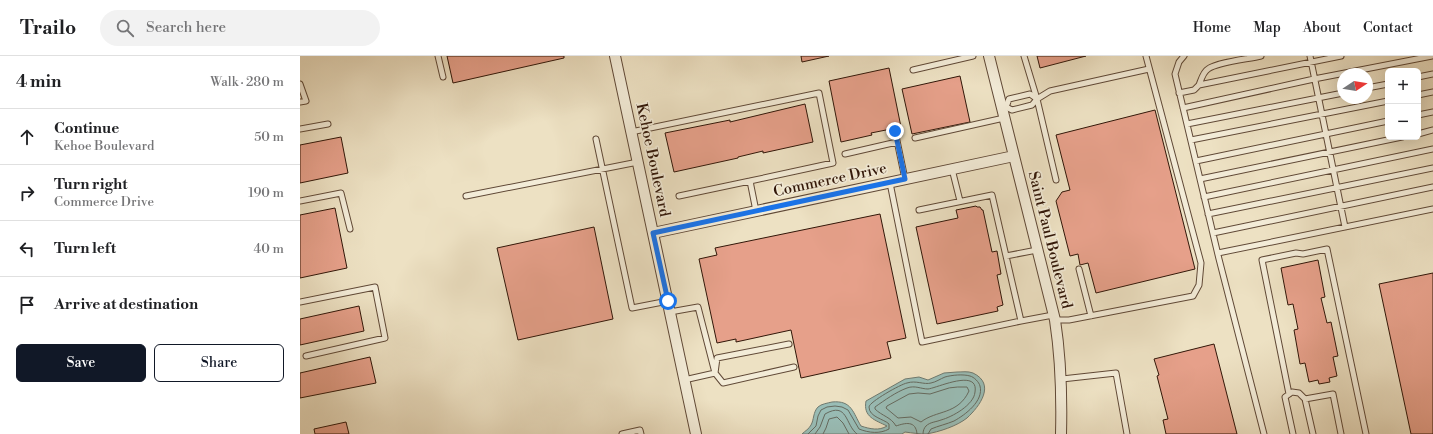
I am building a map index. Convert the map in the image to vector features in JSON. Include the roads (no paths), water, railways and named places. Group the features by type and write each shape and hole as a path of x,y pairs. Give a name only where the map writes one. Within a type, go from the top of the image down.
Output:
{"street":[{"name":"Kehoe Boulevard","path":"615,56 696,434"},
{"name":"Saint Paul Boulevard","path":"989,56 1054,318 1062,380 1061,434"},
{"name":"Commerce Drive","path":"653,233 1014,156"}],"lane":[{"path":"438,56 443,77"},
{"path":"913,70 973,56"},
{"path":"1024,56 1037,99 1056,180"},
{"path":"890,183 922,342 1021,321 1054,318 1069,320 1193,296 1200,285 1200,263 1146,56"},
{"path":"1184,56 1179,62 1175,74 1179,93 1264,434"},
{"path":"1179,93 1194,90 1199,85 1208,69 1218,65 1261,56"},
{"path":"1310,56 1345,227"},
{"path":"1199,85 1341,56"},
{"path":"1183,108 1314,79 1432,56"},
{"path":"915,138 1032,105 1037,99 1050,91 1149,69"},
{"path":"1421,77 1433,74"},
{"path":"300,84 306,101 300,102"},
{"path":"1373,87 1385,85"},
{"path":"1421,94 1433,92"},
{"path":"631,132 818,93 832,164 679,196"},
{"path":"1004,112 1009,99 1030,94 1037,99"},
{"path":"1187,124 1337,94"},
{"path":"1191,140 1385,102"},
{"path":"1421,114 1433,112"},
{"path":"1196,161 1385,122"},
{"path":"300,129 328,124"},
{"path":"1421,133 1433,130"},
{"path":"895,131 905,179"},
{"path":"596,139 601,170 632,308 668,301"},
{"path":"1200,179 1388,140"},
{"path":"846,154 898,142"},
{"path":"1204,197 1433,149"},
{"path":"466,196 638,162"},
{"path":"1208,214 1433,168"},
{"path":"952,169 960,201"},
{"path":"750,181 756,211"},
{"path":"1213,233 1433,187"},
{"path":"300,200 342,192 350,230"},
{"path":"919,210 992,195 1021,321"},
{"path":"1218,253 1433,208"},
{"path":"1289,394 1262,260 1296,253 1303,254 1327,249 1366,434"},
{"path":"1006,256 1037,250"},
{"path":"1079,269 1091,316"},
{"path":"300,302 375,287 385,338 306,356"},
{"path":"670,312 698,306 715,373 723,383 794,367"},
{"path":"715,373 717,358 789,344"},
{"path":"684,380 715,373"},
{"path":"1062,380 1116,374 1127,434"},
{"path":"1293,434 1285,397 1292,392 1299,393 1306,399 1313,434"},
{"path":"1306,399 1333,394 1341,434"},
{"path":"622,434 640,430 641,434"}],"water":[{"path":"944,373 973,373 984,383 985,389 981,401 972,413 963,421 948,428 926,434 905,432 902,434 802,434 811,425 815,411 818,407 832,402 839,402 848,405 854,412 861,426 874,429 884,428 887,426 874,420 866,411 866,401 905,379 919,377 928,380"}]}
